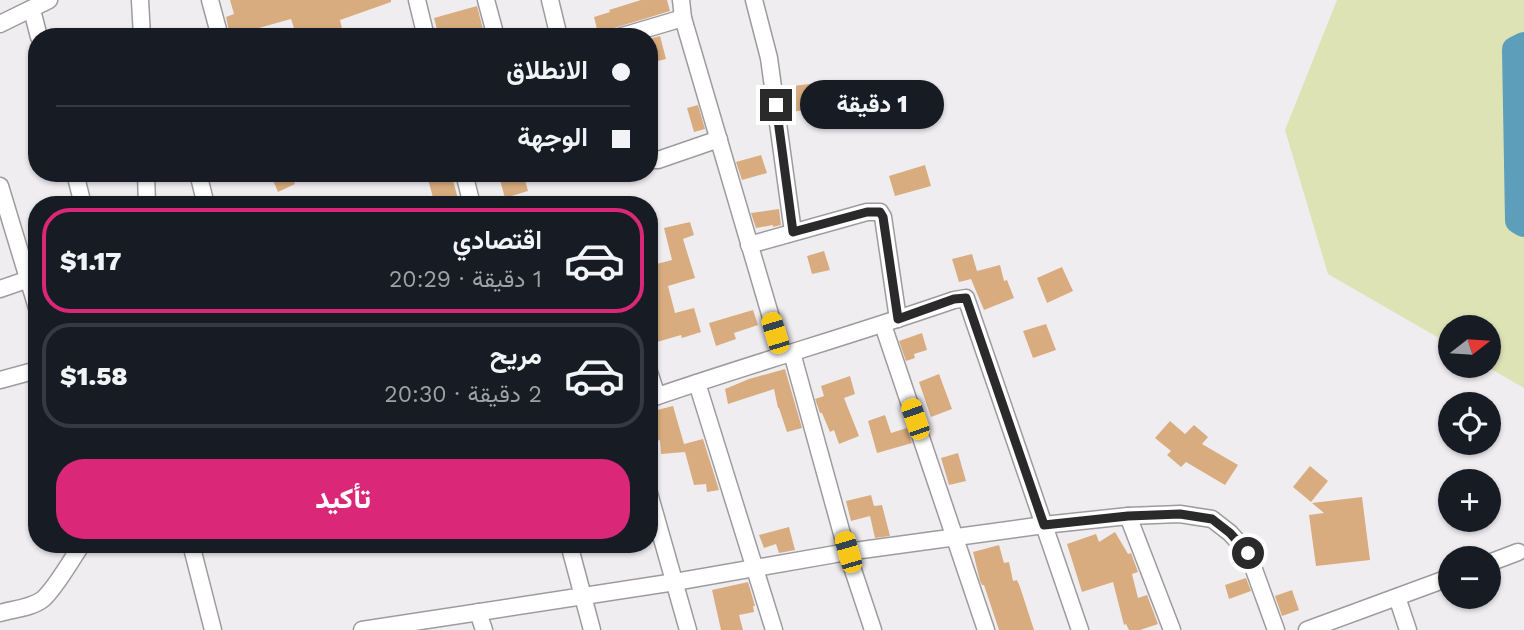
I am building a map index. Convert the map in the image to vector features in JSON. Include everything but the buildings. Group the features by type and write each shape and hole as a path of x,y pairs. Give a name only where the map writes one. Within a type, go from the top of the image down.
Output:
{"street":[{"path":"0,24 49,0"},
{"path":"210,0 218,28"},
{"path":"417,0 424,28"},
{"path":"486,0 494,28"},
{"path":"550,0 557,28"},
{"path":"681,0 683,18 749,245 787,354 873,630"},
{"path":"754,0 769,58 793,232"},
{"path":"140,5 141,28"},
{"path":"140,5 147,28"},
{"path":"32,9 37,28"},
{"path":"649,28 683,18"},
{"path":"658,160 719,139"},
{"path":"0,186 28,276"},
{"path":"749,245 867,212 880,212 883,217 890,322 955,538 986,630"},
{"path":"0,289 28,279"},
{"path":"658,395 954,299 966,298 1080,630"},
{"path":"0,380 28,372"},
{"path":"697,383 774,630"},
{"path":"362,630 409,626 478,612 848,552 1044,525 1128,516 1180,514 1212,519 1230,533 1248,553 1276,630"},
{"path":"1128,516 1172,630"},
{"path":"658,524 688,630"},
{"path":"1501,558 1518,552"},
{"path":"0,613 42,600 76,553"},
{"path":"193,553 213,630"},
{"path":"571,553 592,630"},
{"path":"1307,630 1438,582"},
{"path":"1396,597 1408,630"},
{"path":"478,612 484,630"}],"green space":[{"path":"1337,0 1524,0 1524,388 1502,375 1502,315 1438,315 1438,337 1328,274 1285,130"}],"waterway":[{"path":"1524,46 1516,50 1519,220 1524,223"}],"route":[{"path":"776,105 793,232 867,212 880,212 883,217 898,319 954,299 966,298 1044,525 1128,516 1180,514 1212,519 1230,533 1248,553"}]}
